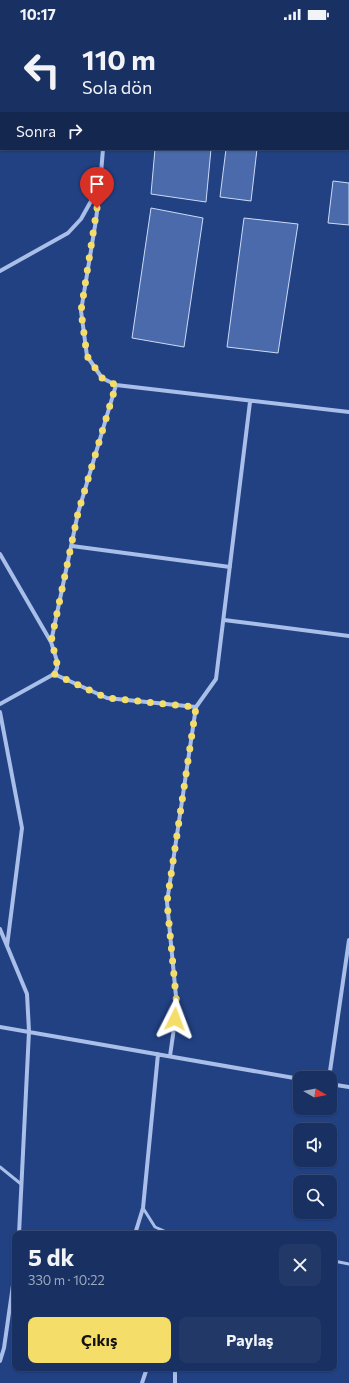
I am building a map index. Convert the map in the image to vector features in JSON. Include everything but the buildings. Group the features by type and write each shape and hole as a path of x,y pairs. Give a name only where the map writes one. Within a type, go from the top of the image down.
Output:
{"street":[{"path":"103,150 96,220 81,311 87,356 102,378 116,385 250,402 349,412"},
{"path":"0,271 68,233 81,219 100,185"},
{"path":"51,642 78,513 116,385"},
{"path":"170,1056 177,1007 167,902 196,707 216,679 250,402"},
{"path":"72,546 230,567"},
{"path":"0,554 51,642 57,661 57,668 54,674 0,704"},
{"path":"224,620 349,636"},
{"path":"54,674 107,698 196,707"},
{"path":"0,712 22,828 7,946"},
{"path":"0,929 27,994 29,1031 19,1231"},
{"path":"330,1071 349,940"},
{"path":"0,1027 293,1078"},
{"path":"136,1231 143,1208 158,1054"},
{"path":"337,1085 349,1087"},
{"path":"0,1361 4,1348 12,1292"},
{"path":"142,1383 145,1371"},
{"path":"175,1371 175,1383"}],"lane":[{"path":"0,1167 21,1184"},
{"path":"143,1208 155,1227 164,1231"},
{"path":"337,1262 349,1264"}],"route":[{"path":"97,208 81,311 87,356 102,378 116,385 78,513 51,642 57,661 57,668 54,674 107,698 196,707 167,902 177,1007 175,1019"}]}
